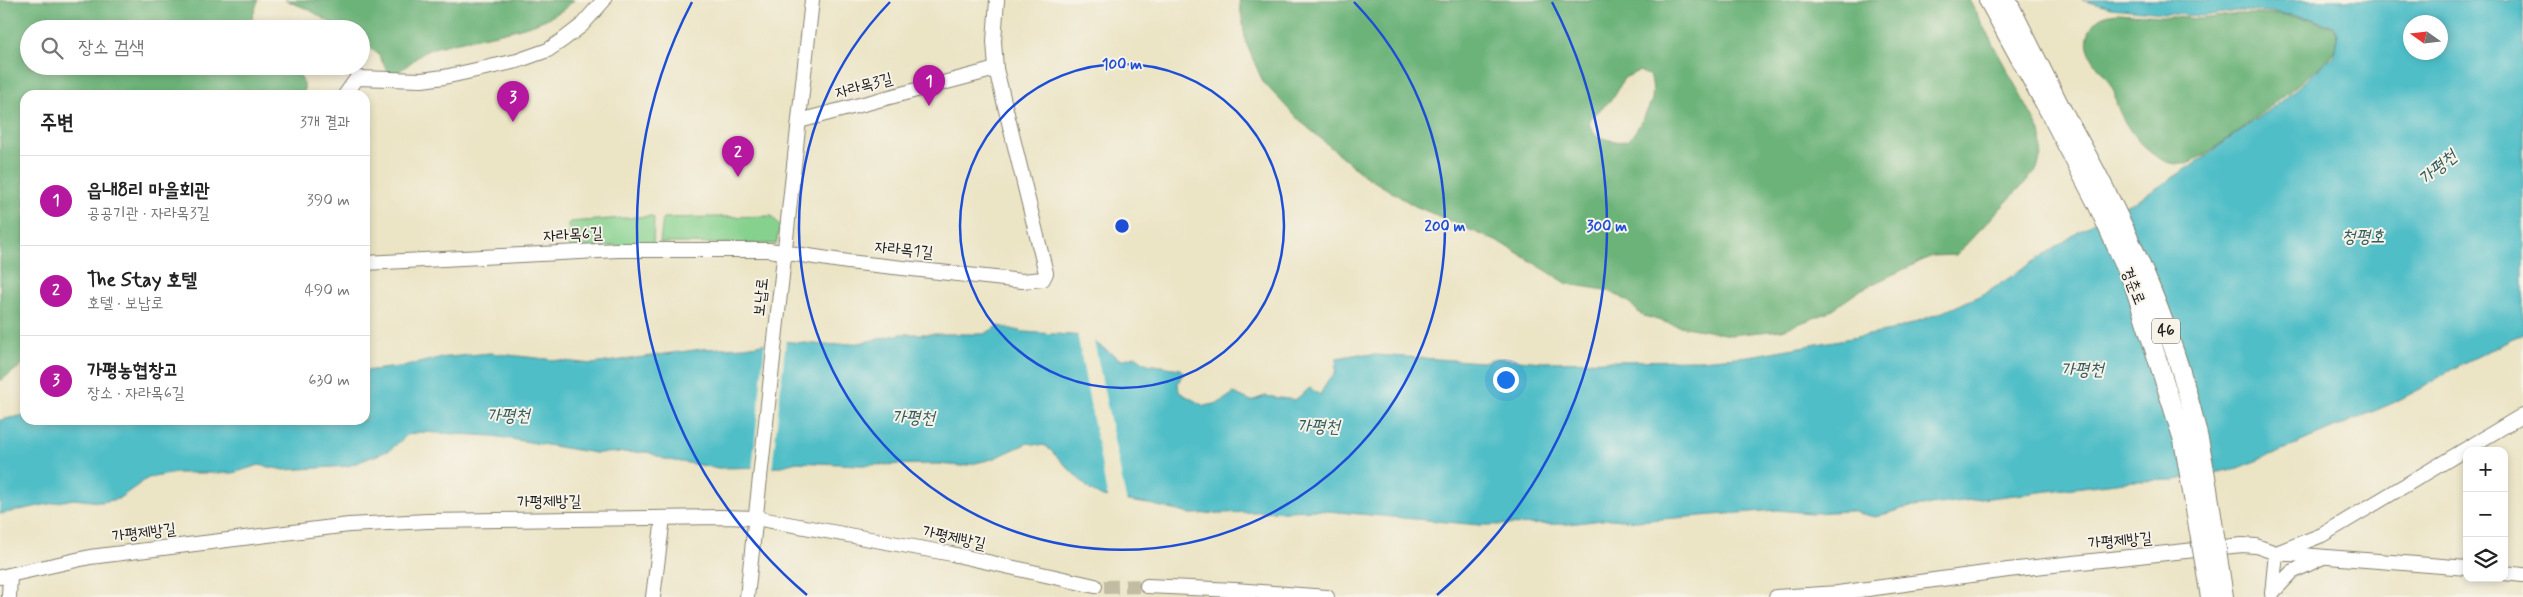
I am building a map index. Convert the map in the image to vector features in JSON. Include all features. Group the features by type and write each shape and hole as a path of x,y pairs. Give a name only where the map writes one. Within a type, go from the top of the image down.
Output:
{"main road":[{"name":"경춘로","path":"1988,0 2011,26 2056,113 2112,201 2148,279 2172,348 2198,435 2213,571 2210,597"},
{"name":"경춘로","path":"2007,0 2011,26"},
{"name":"경춘로","path":"2213,571 2224,597"}],"street":[{"path":"349,90 358,78 422,80 444,77 517,60 548,50 581,26 604,0"},
{"name":"보납로","path":"747,597 812,0"},
{"path":"996,69 994,41 997,0"},
{"name":"자라목3길","path":"799,121 996,69"},
{"name":"자라목1길","path":"784,251 848,262 1022,281 1040,280 1046,273 996,69"},
{"name":"자라목6길","path":"370,263 618,250 784,251"},
{"path":"2272,595 2276,553 2329,531 2523,415"},
{"path":"652,597 662,518"},
{"name":"가평제방길","path":"5,576 90,557 349,525 428,521 755,518 952,554 1100,590"},
{"path":"2272,595 2292,572 2328,557 2323,550 2323,541 2329,531"},
{"name":"가평제방길","path":"1776,597 1838,595 2027,568 2242,545 2256,546 2276,553 2463,568"},
{"path":"2508,573 2523,575"},
{"path":"5,576 9,597"},
{"path":"1147,586 1191,593 1235,590 1327,597"}],"green space":[{"path":"0,0 258,0 252,20 20,20 20,75 300,75 304,84 304,90 20,90 20,367 0,381"},
{"path":"285,0 574,0 561,11 527,26 447,44 426,51 398,72 393,73 388,72 378,54 370,48 370,20 326,20 308,9"},
{"path":"1239,0 1969,0 2040,131 2040,161 2036,171 1956,255 1932,256 1862,289 1827,313 1782,330 1730,335 1674,325 1641,315 1629,302 1611,291 1568,284 1505,245 1415,206 1362,174 1299,120 1263,82 1246,43","holes":["1639,71 1650,76 1653,87 1652,99 1633,135 1626,141 1614,141 1595,135 1589,124 1591,118 1614,97 1624,78"]},
{"path":"2118,13 2202,19 2237,14 2279,14 2310,19 2333,28 2337,36 2337,44 2329,58 2243,128 2193,161 2183,164 2172,163 2152,154 2135,137 2122,117 2109,81 2089,52 2088,36 2094,23 2103,16"},
{"path":"651,216 654,218 653,244 570,248 568,224 570,222"},
{"path":"772,216 780,226 776,244 660,243 663,218"}],"water":[{"name":"가평천","path":"2082,0 2523,0 2523,334 2450,370 2424,387 2393,403 2239,468 2175,480 2133,481 1905,508 1875,517 1850,511 1811,513 1777,510 1636,521 1610,519 1569,524 1480,525 1316,510 1190,514 1154,505 1103,497 1090,490 1046,446 1028,443 992,459 963,466 797,462 778,467 718,468 664,459 648,452 595,453 493,436 420,432 407,435 390,450 348,466 284,470 259,465 233,473 176,473 148,478 118,499 101,502 73,499 0,514 0,420 20,416 20,425 370,425 370,370 406,366 439,358 490,353 592,364 702,349 745,347 781,341 826,345 859,343 901,334 984,334 999,326 1024,332 1085,336 1121,360 1135,356 1147,364 1180,369 1183,373 1178,383 1179,392 1204,406 1219,403 1234,393 1251,401 1265,396 1295,400 1310,388 1320,395 1328,380 1335,374 1337,358 1359,354 1483,362 1496,358 1542,362 1699,360 1749,356 1891,331 1948,310 1988,292 2092,223 2146,195 2191,166 2282,101 2333,56 2337,46 2337,33 2334,27 2310,18 2272,12 2237,11 2203,16 2111,8"}],"pier":[{"path":"1077,333 1093,336 1127,504 1108,500"},
{"path":"780,338 786,339 772,470 752,471 765,341"}],"tunnel":[{"path":"1104,587 1147,586"}],"place":[{"name":"읍내8리 마을회관","path":"929,106"},
{"name":"가평농협창고","path":"513,122"},
{"name":"The Stay 호텔","path":"738,177"}],"water label":[{"name":"청평호","path":"2363,237"}]}
